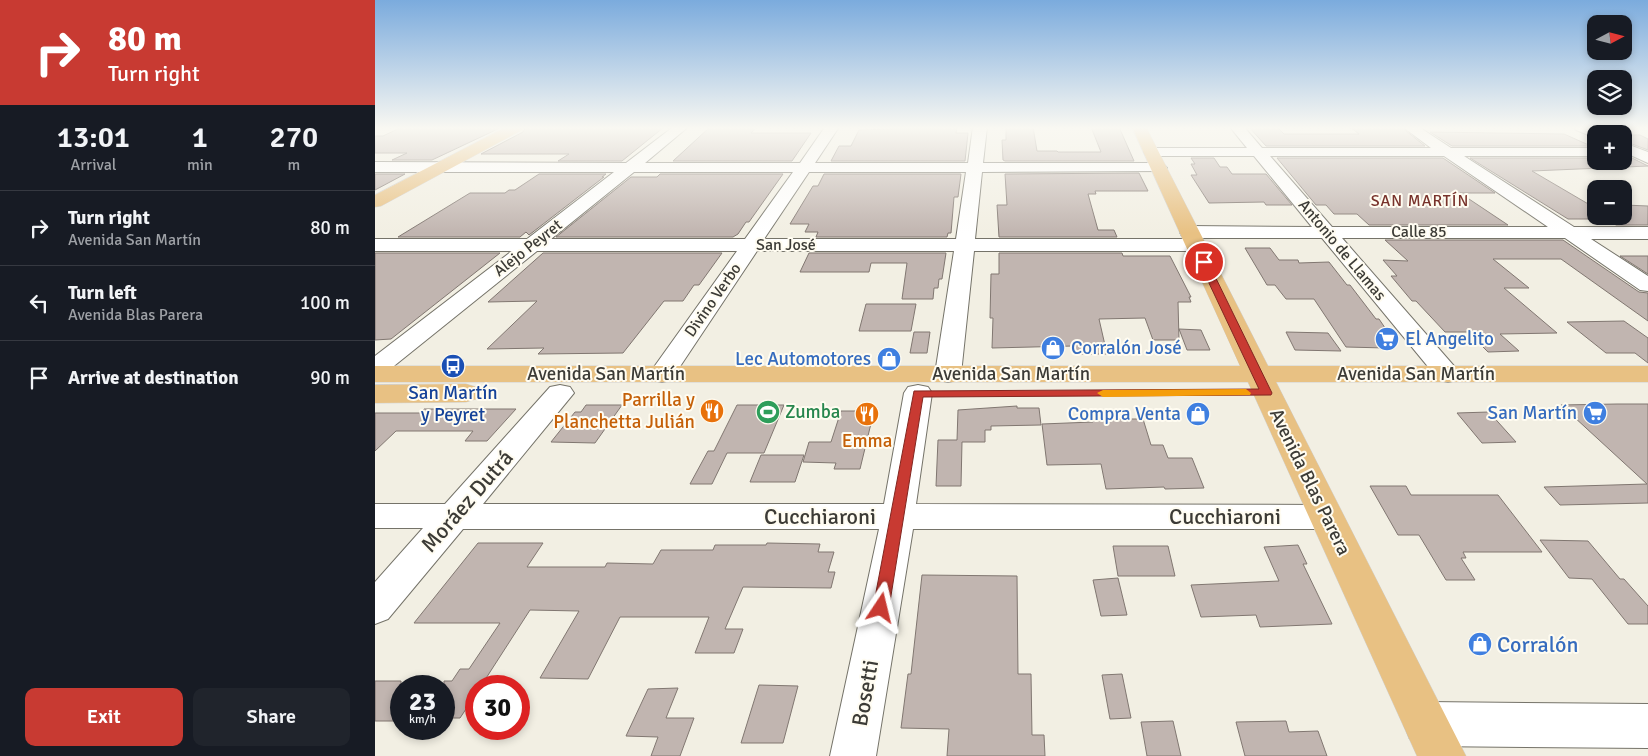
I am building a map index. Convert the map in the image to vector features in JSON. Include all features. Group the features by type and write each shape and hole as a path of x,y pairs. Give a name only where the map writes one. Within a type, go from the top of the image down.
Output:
{"main road":[{"path":"375,202 450,162"},
{"name":"Avenida Blas Parera","path":"1156,162 1434,740"},
{"name":"Avenida San Martín","path":"375,374 948,374 1648,393"},
{"name":"Avenida San Martín","path":"375,394 918,393 1262,384 1448,374 1648,374"}],"street":[{"name":"Alejo Peyret","path":"375,369 636,162"},
{"name":"Divino Verbo","path":"662,374 808,162"},
{"path":"948,374 976,162"},
{"path":"375,167 975,168 1104,162"},
{"name":"Antonio de Llamas","path":"1267,162 1448,374"},
{"path":"1463,162 1648,285"},
{"name":"Calle 85","path":"1193,239 1327,232 1648,232"},
{"name":"San José","path":"375,245 965,245 1193,239"},
{"name":"Moráez Dutrá","path":"375,608 560,393"},
{"name":"Bosetti","path":"853,756 898,516 918,393"},
{"name":"Cucchiaroni","path":"375,516 1326,516"},
{"path":"1434,740 1648,726"}],"building":[{"path":"1194,162 1217,162 1220,167 1227,167 1232,174 1266,174 1292,205 1266,205 1264,202 1209,203 1191,175 1197,175 1191,164 1195,164"},
{"path":"1281,162 1449,162 1495,193 1460,193 1508,225 1369,225 1357,214 1334,214 1326,205 1316,205"},
{"path":"1477,162 1587,162 1587,169 1532,171 1587,203 1587,219 1568,219"},
{"path":"1632,162 1641,162 1648,166 1632,167"},
{"path":"1139,173 1148,191 1095,191 1096,194 1088,194 1098,230 1114,230 1117,237 999,237 997,205 1007,205 1005,174"},
{"path":"375,174 405,174 375,190"},
{"path":"539,174 606,174 529,235 526,232 520,237 398,237 470,193 505,193 509,190 515,190"},
{"path":"660,174 783,174 749,222 746,222 738,234 733,237 556,237 631,177 657,177"},
{"path":"824,174 961,174 958,197 954,197 951,233 948,233 947,237 816,237 818,232 805,232 809,224 790,224 813,186 818,186"},
{"path":"1632,205 1648,206 1648,225 1632,225"},
{"path":"1385,240 1563,240 1639,292 1648,293 1648,321 1561,259 1493,259 1529,288 1504,288 1557,333 1500,334 1519,351 1488,352 1468,332 1445,332 1416,301 1412,301 1391,276 1397,276 1383,260 1408,261"},
{"path":"1245,248 1270,248 1279,260 1298,260 1299,263 1329,262 1347,285 1350,285 1376,319 1379,319 1396,344 1382,343 1386,348 1346,347 1314,299 1286,299 1275,285 1267,285"},
{"path":"375,253 500,253 391,339 375,340"},
{"path":"543,253 722,253 699,285 694,285 683,301 664,301 623,353 538,354 544,348 487,349 537,301 488,302"},
{"path":"809,253 946,253 942,279 939,279 938,288 934,288 933,299 902,299 907,263 871,263 869,272 800,272"},
{"path":"999,253 1122,253 1123,256 1170,256 1191,297 1189,297 1191,302 1178,302 1179,340 1153,340 1145,318 1099,319 1107,354 1075,354 1073,346 992,348 993,318 990,318 991,274 999,274"},
{"path":"1620,256 1648,256 1648,274"},
{"path":"866,304 916,304 911,331 859,331"},
{"path":"1624,321 1648,338 1648,363 1635,353 1606,353 1567,322"},
{"path":"1179,329 1201,330 1210,350 1187,350"},
{"path":"914,332 930,332 927,353 910,353"},
{"path":"1286,332 1328,333 1341,351 1295,350"},
{"path":"1648,404 1648,503 1560,505 1544,487 1647,484 1561,405"},
{"path":"586,405 622,405 595,443 551,442 575,412 581,412"},
{"path":"737,405 784,405 764,453 727,453 712,484 690,484 708,451 714,451"},
{"path":"1017,406 1017,408 1039,408 1041,425 991,426 991,430 985,430 985,442 962,442 961,486 936,486 938,440 957,440 958,410"},
{"path":"424,409 516,409 487,441 465,441 473,431 396,431 375,451 375,413 420,413"},
{"path":"841,411 874,411 860,469 834,469 836,463 803,462 809,442 831,442"},
{"path":"1489,412 1516,442 1482,443 1457,413"},
{"path":"1117,413 1119,419 1143,419 1151,445 1163,445 1168,458 1192,458 1204,488 1106,489 1101,464 1047,465 1042,424 1093,422 1091,414"},
{"path":"761,455 804,455 795,482 750,482"},
{"path":"1370,486 1406,486 1411,495 1498,495 1542,552 1463,552 1466,558 1461,558 1475,580 1446,580 1419,535 1398,535"},
{"path":"1540,540 1588,541 1620,579 1624,579 1648,606 1648,624 1628,624 1592,579 1569,578"},
{"path":"478,543 543,543 527,567 605,567 607,563 653,564 661,550 713,550 715,545 766,545 767,543 820,544 818,552 834,552 828,572 835,572 831,588 743,587 725,629 743,629 734,653 695,653 709,617 620,617 588,679 540,678 579,611 530,610 488,675 465,675 465,710 460,718 455,718 455,676 460,669 469,669 500,623 414,623"},
{"path":"1298,545 1307,564 1303,564 1332,624 1260,627 1256,615 1201,617 1191,585 1279,581 1264,547"},
{"path":"1113,546 1168,546 1175,576 1118,576"},
{"path":"922,575 1017,576 1018,674 1031,674 1032,735 1044,735 1045,756 947,756 949,729 901,728 908,674 911,674"},
{"path":"1118,578 1127,615 1101,616 1093,580"},
{"path":"1122,674 1131,718 1110,719 1102,675"},
{"path":"375,681 390,681 390,721 375,721"},
{"path":"759,685 798,686 783,743 741,743"},
{"path":"678,688 666,718 694,718 680,756 651,756 658,737 626,736 648,689"},
{"path":"1173,721 1181,756 1147,756 1141,722"},
{"path":"1286,721 1289,732 1318,731 1327,756 1245,756 1236,722"}],"slow traffic":[{"path":"1103,393 1246,393"}],"place":[{"name":"El Angelito","path":"1387,339"},
{"name":"Corralón José","path":"1053,348"},
{"name":"Lec Automotores","path":"889,359"},
{"name":"San Martín y Peyret","path":"453,366"},
{"name":"Parrilla y Planchetta Julián","path":"712,411"},
{"name":"Zumba","path":"768,412"},
{"name":"San Martín","path":"1595,413"},
{"name":"Emma","path":"867,414"},
{"name":"Compra Venta","path":"1198,414"},
{"name":"Corralón","path":"1480,644"}],"district":[{"name":"SAN MARTÍN","path":"1420,201"}],"route":[{"path":"881,608 918,393 1267,393 1204,262"}]}
